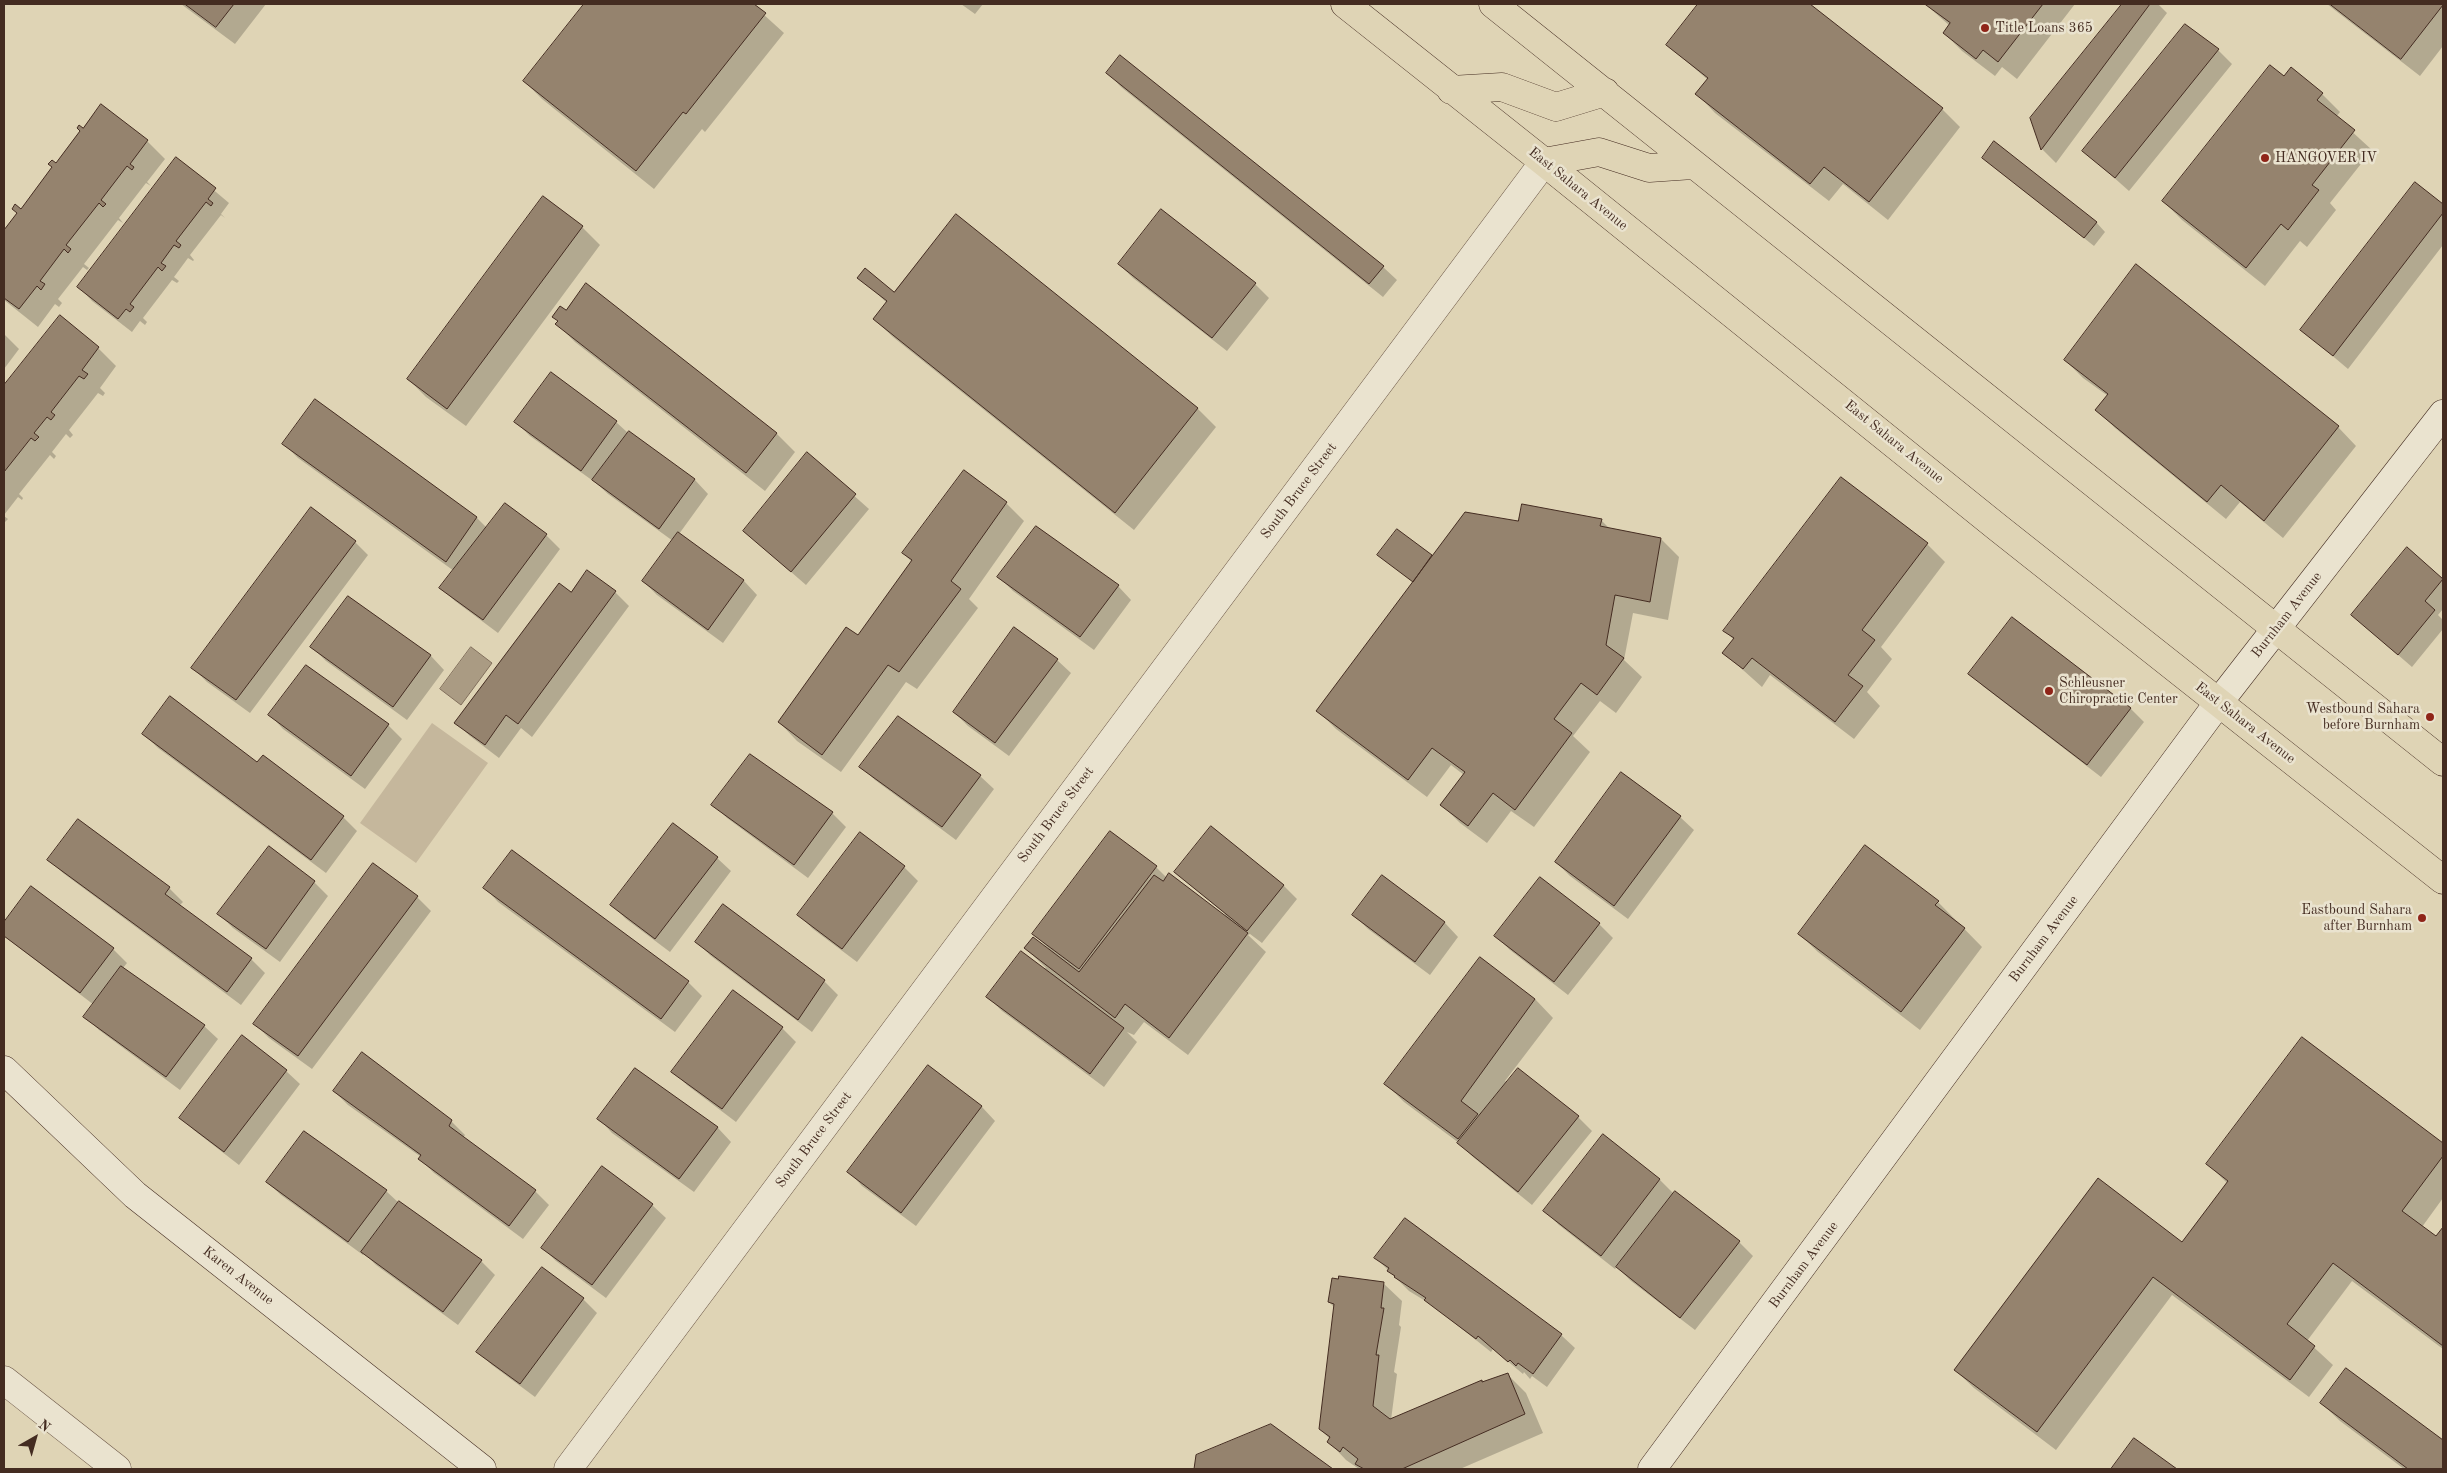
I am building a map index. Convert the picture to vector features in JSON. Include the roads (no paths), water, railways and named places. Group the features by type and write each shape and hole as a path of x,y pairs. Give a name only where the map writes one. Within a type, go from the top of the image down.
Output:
{"main road":[{"name":"East Sahara Avenue","path":"1345,4 1997,527 2443,880"},
{"path":"1493,4 2443,762"},
{"path":"1452,90 1502,87 1556,107 1605,92"},
{"path":"1544,162 1599,152 1650,168 1693,165"}],"street":[{"name":"South Bruce Street","path":"568,1469 1544,162"},
{"name":"Burnham Avenue","path":"1652,1469 2219,702 2443,414"},
{"name":"Karen Avenue","path":"4,1070 135,1195 482,1469"},
{"path":"4,1380 117,1469"}],"place":[{"name":"Title Loans 365","path":"1985,28"},
{"name":"HANGOVER IV","path":"2265,158"},
{"name":"Schleusner Chiropractic Center","path":"2049,691"},
{"name":"Westbound Sahara before Burnham","path":"2430,717"},
{"name":"Eastbound Sahara after Burnham","path":"2422,918"}]}
